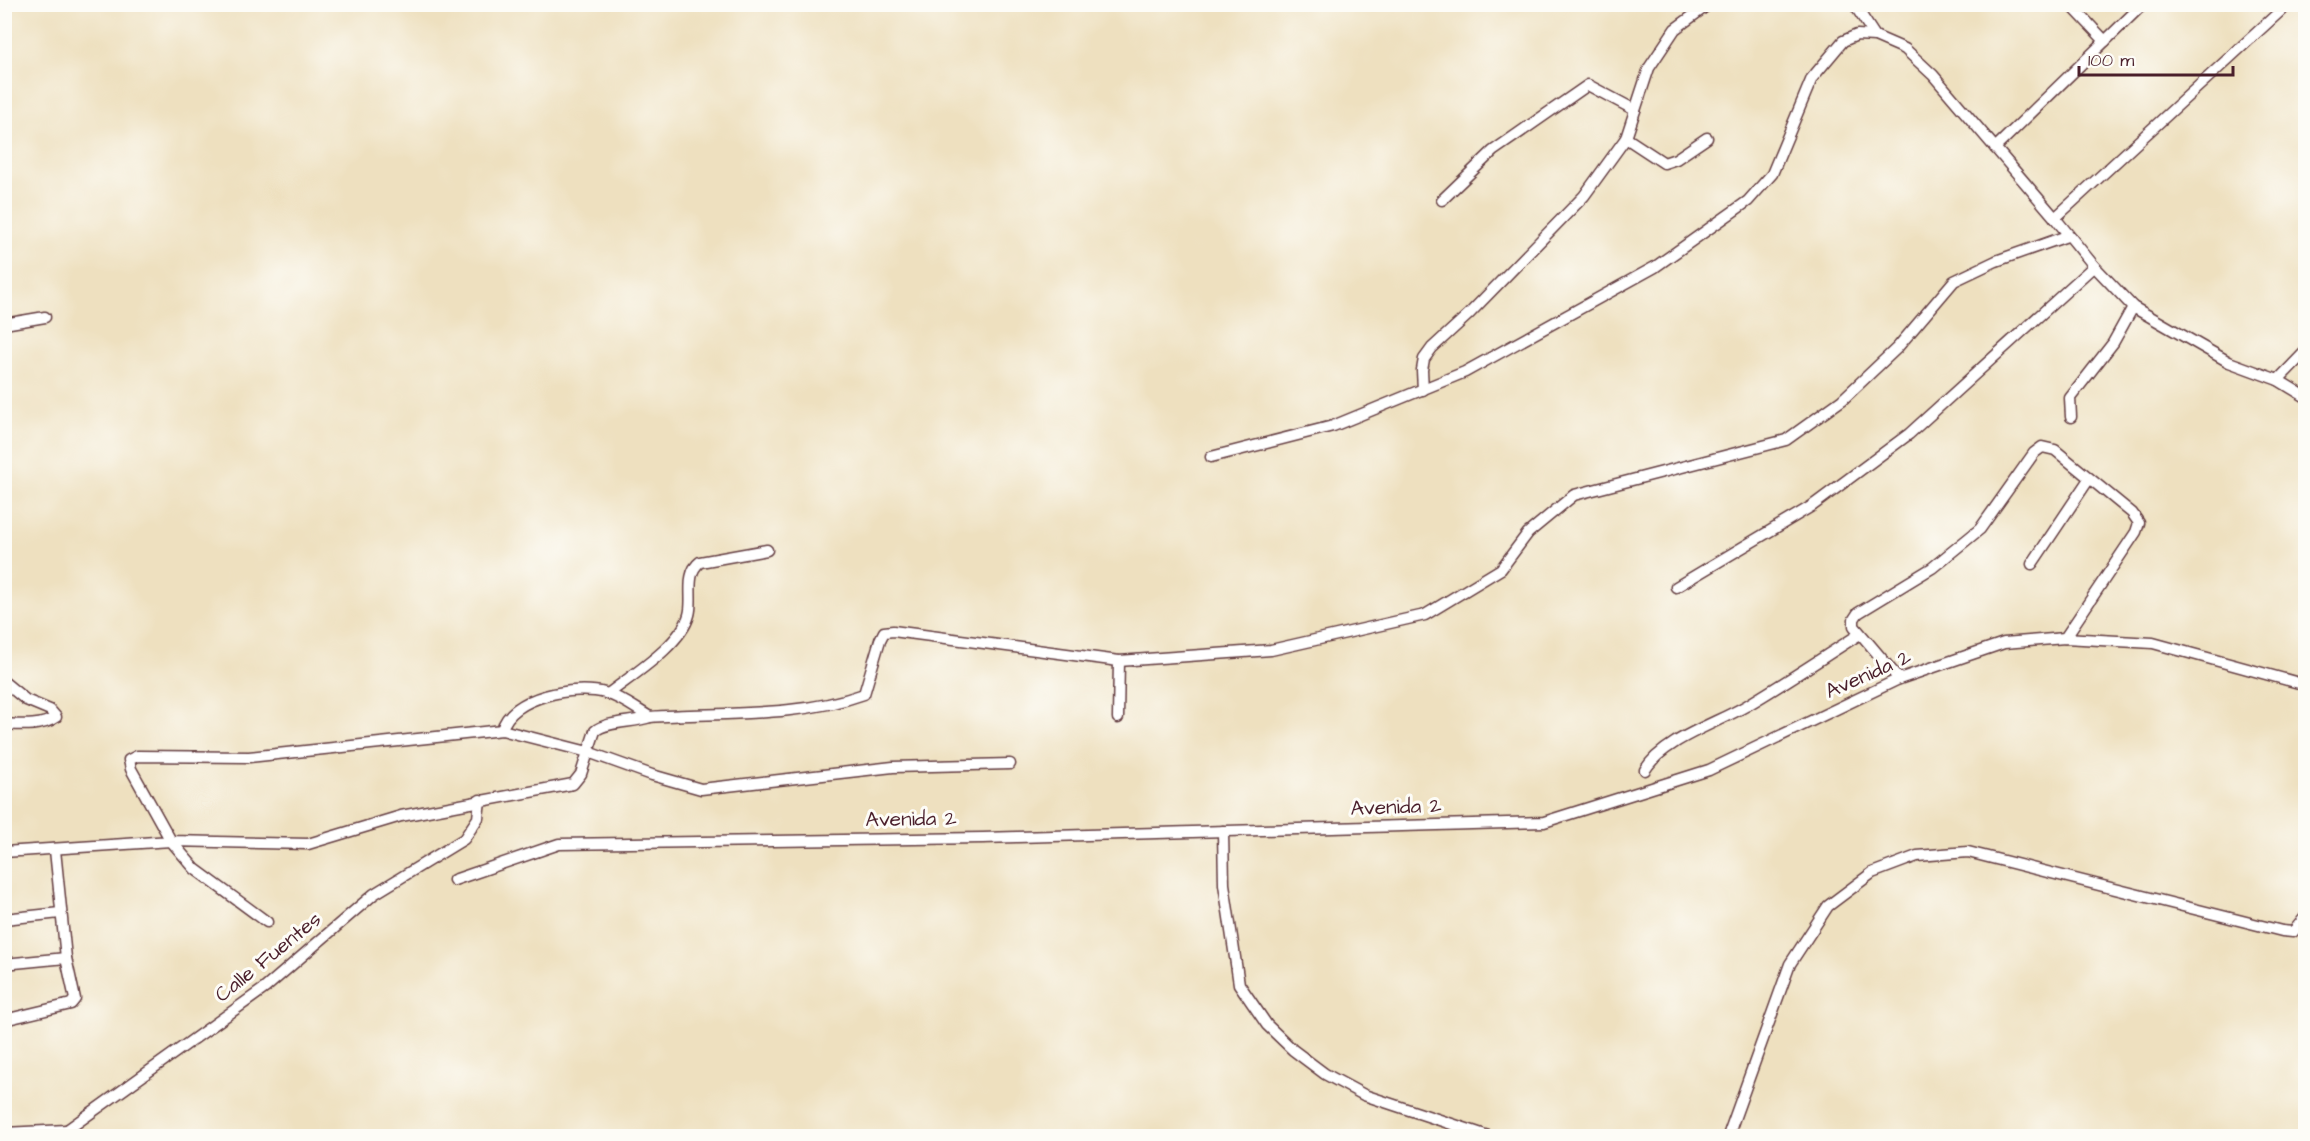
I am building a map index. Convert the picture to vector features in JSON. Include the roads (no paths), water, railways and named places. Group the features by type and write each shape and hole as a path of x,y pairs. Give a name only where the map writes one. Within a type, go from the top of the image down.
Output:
{"street":[{"path":"1424,390 1422,370 1424,359 1432,348 1469,314 1584,196 1626,138 1648,68 1675,29 1709,4"},
{"path":"1854,4 1875,36"},
{"path":"2070,4 2105,41"},
{"path":"1995,148 2140,7 2138,4"},
{"path":"2055,218 2288,4"},
{"path":"1211,457 1333,426 1424,390 1465,372 1655,267 1748,201 1772,174 1812,78 1843,41 1857,35 1875,36 1905,49 1933,75 2055,218 2067,236 2133,307 2229,362 2278,380 2306,397"},
{"path":"1442,200 1493,151 1588,85 1635,110"},
{"path":"1626,138 1664,163 1676,159 1707,138"},
{"path":"4,852 171,841 308,844 401,816 573,784 581,774 595,731 600,726 634,723 650,717 766,712 850,699 864,694 884,632 893,631 1119,661 1271,650 1425,615 1501,569 1528,533 1574,495 1786,440 1842,400 1897,348 1954,281 1996,261 2067,236"},
{"path":"1676,587 1812,506 1909,434 2094,266"},
{"path":"2071,417 2070,398 2113,343 2133,307"},
{"path":"4,324 45,317"},
{"path":"2278,380 2306,351"},
{"path":"1899,679 1854,626 1858,613 1932,568 1980,529 2034,453 2042,447 2055,450 2132,513 2139,524 2136,532 2065,638"},
{"path":"2032,564 2090,479"},
{"path":"608,694 662,651 683,627 690,615 692,574 695,565 700,562 767,549"},
{"path":"1645,770 1652,757 1745,706 1860,634"},
{"name":"Avenida 2","path":"454,880 559,843 983,838 1544,822 1709,770 1899,679 2004,643 2065,638 2152,643 2306,685"},
{"path":"1118,717 1119,661"},
{"path":"4,682 26,700 50,710 56,717 49,722 37,724 4,724"},
{"path":"502,730 504,720 513,711 540,698 584,689 608,694 650,717"},
{"path":"267,922 195,869 171,841 131,770 129,760 137,756 249,757 502,730 564,743 652,776 701,789 893,767 1010,764"},
{"name":"Calle Fuentes","path":"68,1133 265,987 375,894 464,839 478,818 480,800"},
{"path":"1223,831 1224,884 1239,984 1267,1025 1293,1050 1325,1074 1364,1095 1488,1137"},
{"path":"4,1020 71,1004 75,999 66,958 55,850"},
{"path":"1728,1137 1790,964 1828,906 1872,873 1917,855 1968,852 2293,932 2306,916"},
{"path":"4,919 60,913"},
{"path":"4,964 66,958"},
{"path":"7,1134 68,1133"}]}
